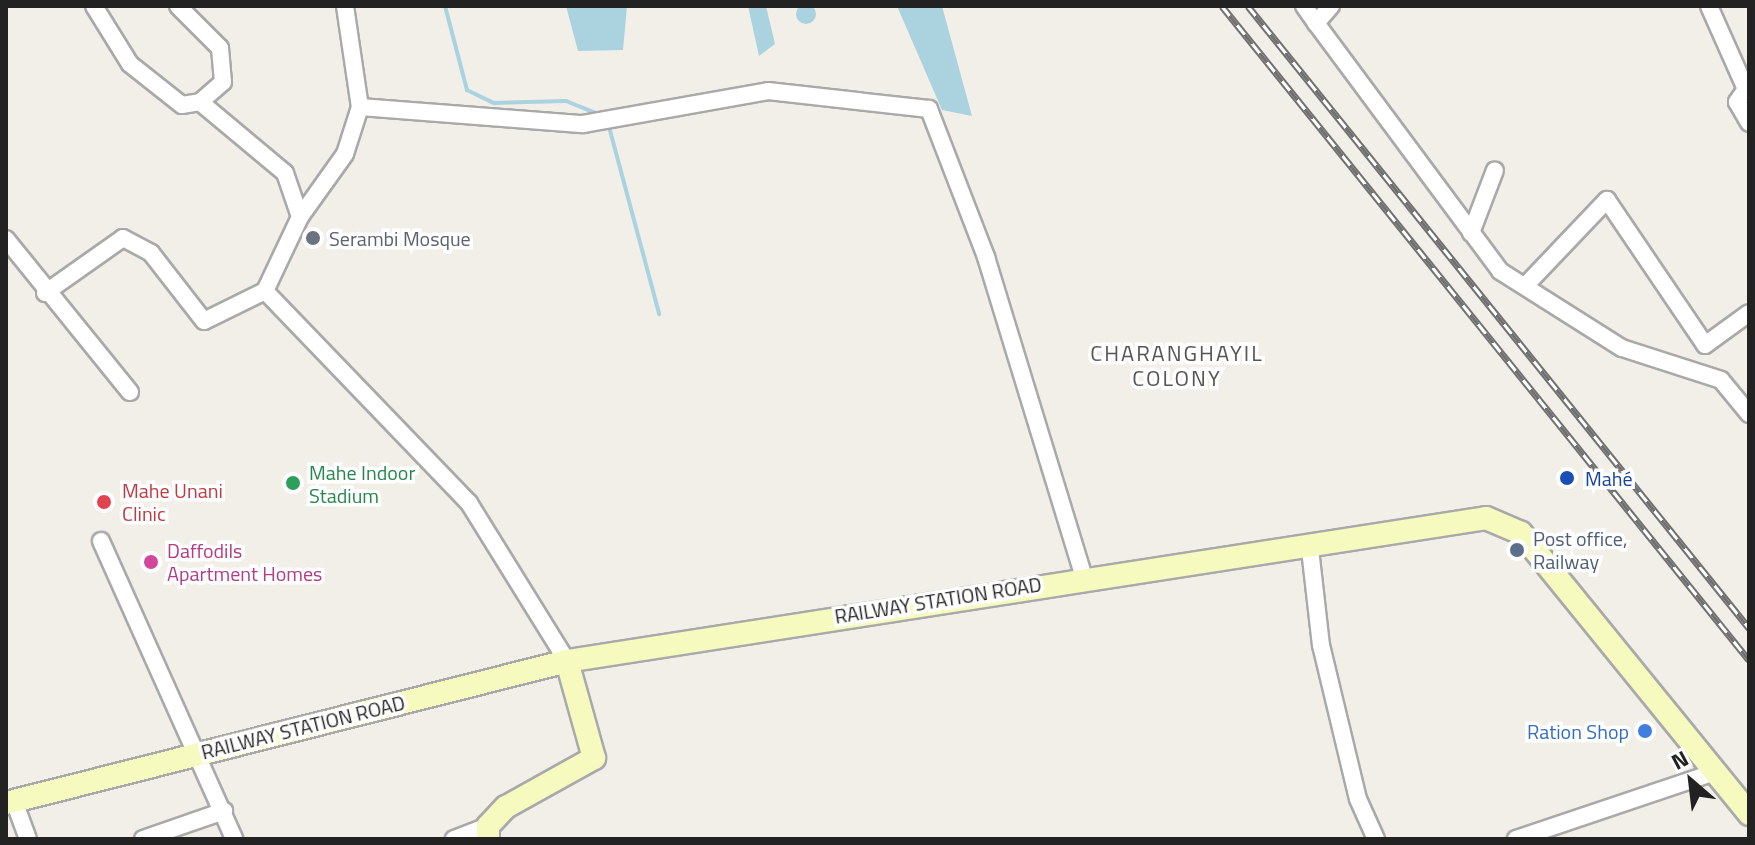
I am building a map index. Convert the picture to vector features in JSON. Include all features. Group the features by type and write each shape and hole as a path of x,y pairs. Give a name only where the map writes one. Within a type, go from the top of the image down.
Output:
{"street":[{"path":"94,6 130,64 182,105 200,102 223,82 220,48 178,6"},
{"path":"45,293 123,238 151,253 204,321 265,291 300,217 345,154 360,107 345,6"},
{"path":"1304,6 1500,271 1622,348 1721,380 1749,414"},
{"path":"1316,23 1331,6"},
{"path":"1709,6 1747,88 1737,102 1749,123"},
{"path":"360,107 597,122 768,91 929,109 986,257 1084,577"},
{"path":"200,102 285,173 300,217"},
{"path":"1471,233 1495,170"},
{"path":"1525,286 1607,200 1705,345 1749,313"},
{"path":"7,245 130,392"},
{"path":"265,291 469,503 567,661 594,758 488,832 454,839"},
{"name":"RAILWAY STATION ROAD","path":"10,802 567,661 1084,577 1310,549 1486,518 1521,533 1749,814"},
{"path":"101,541 234,839"},
{"path":"1310,549 1321,645 1358,799 1376,839"},
{"path":"1516,839 1715,772"},
{"path":"10,802 28,839"},
{"path":"143,839 224,811"}],"water":[{"path":"806,4 813,7 816,14 813,21 806,24 799,21 796,14 799,7"},
{"path":"566,6 627,6 623,50 578,51"},
{"path":"748,6 766,6 775,44 759,56"},
{"path":"897,6 942,6 972,116 942,110"}],"waterway":[{"path":"445,6 467,90 494,103 566,101 600,115"},
{"path":"608,123 659,314"}],"railway":[{"path":"1222,6 1749,660"},
{"path":"1248,6 1749,628"}],"place":[{"name":"Serambi Mosque","path":"313,238"},
{"name":"Mahé","path":"1567,478"},
{"name":"Mahe Indoor Stadium","path":"293,483"},
{"name":"Mahe Unani Clinic","path":"104,502"},
{"name":"Post office, Railway","path":"1517,550"},
{"name":"Daffodils Apartment Homes","path":"151,562"},
{"name":"Ration Shop","path":"1645,731"}],"district":[{"name":"CHARANGHAYIL COLONY","path":"1177,366"}]}
